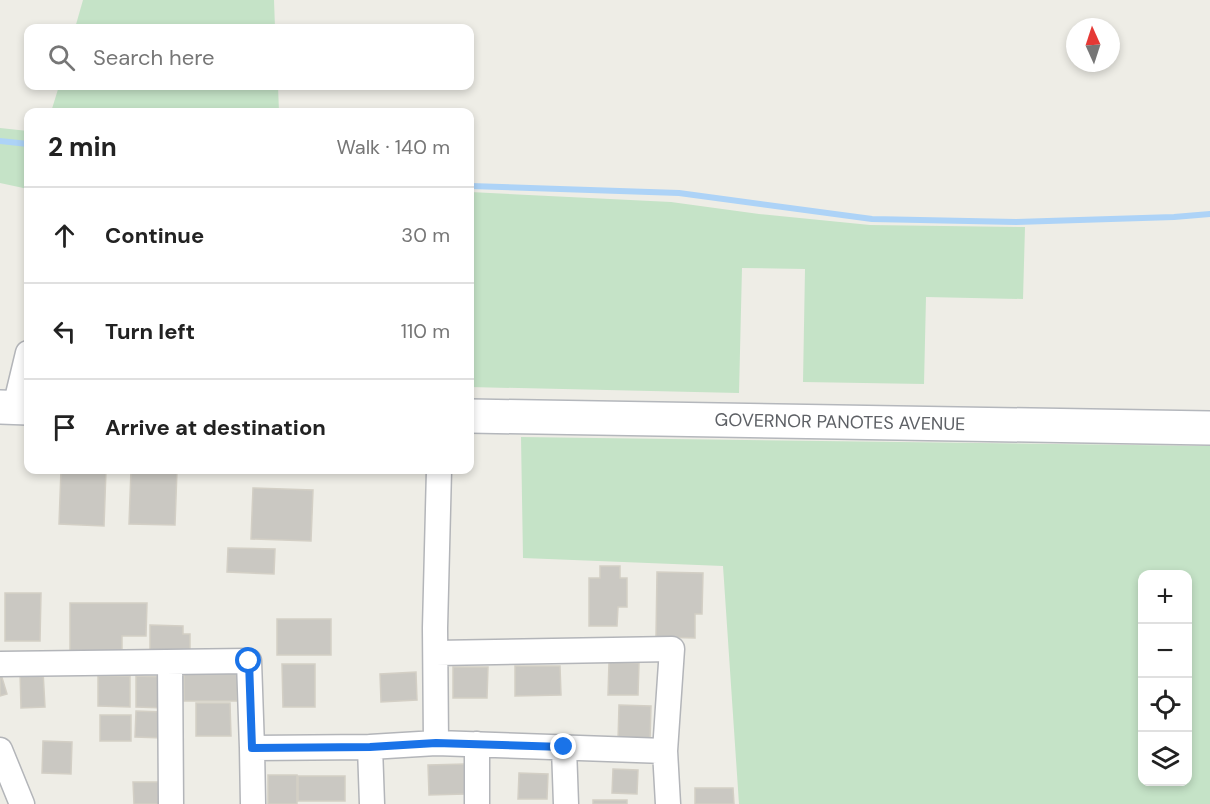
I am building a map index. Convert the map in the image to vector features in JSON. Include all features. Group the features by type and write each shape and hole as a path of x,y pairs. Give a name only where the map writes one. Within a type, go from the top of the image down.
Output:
{"main road":[{"name":"GOVERNOR PANOTES AVENUE","path":"474,416 1210,428"}],"street":[{"path":"14,407 24,368"},
{"path":"436,743 439,474"},
{"path":"436,653 672,649 665,752 668,804"},
{"path":"0,664 249,661 253,804"},
{"path":"170,662 171,804"},
{"path":"252,748 370,747 436,743 665,752"},
{"path":"477,744 477,804"},
{"path":"370,747 372,804"},
{"path":"564,747 566,804"},
{"path":"0,750 22,804"}],"green space":[{"path":"83,0 274,0 275,24 76,24"},
{"path":"58,90 278,90 279,108 52,108"},
{"path":"0,128 24,131 24,188 0,183"},
{"path":"474,192 671,202 759,214 870,225 1025,227 1023,299 926,297 924,384 803,382 805,269 742,268 739,393 474,387"},
{"path":"521,437 1210,446 1210,804 739,804 723,566 523,558"}],"building":[{"path":"61,474 106,474 104,526 59,524"},
{"path":"131,474 177,474 175,525 129,524"},
{"path":"253,488 313,490 311,541 251,539"},
{"path":"228,548 275,549 274,574 227,572"},
{"path":"600,566 620,566 620,578 627,578 627,607 618,607 617,626 589,626 589,578 600,578"},
{"path":"657,572 703,573 702,614 695,614 695,638 656,637"},
{"path":"5,593 41,593 40,641 5,641"},
{"path":"70,603 147,603 146,636 122,636 122,653 70,653"},
{"path":"277,619 331,619 331,655 277,655"},
{"path":"150,625 183,626 183,634 190,634 190,653 150,652"},
{"path":"609,662 639,663 638,695 608,695"},
{"path":"282,664 315,664 315,707 283,707"},
{"path":"515,666 560,666 561,695 515,696"},
{"path":"453,667 488,667 487,698 453,698"},
{"path":"0,671 7,694 0,696"},
{"path":"43,671 45,707 21,708 20,672"},
{"path":"416,672 417,700 381,702 380,674"},
{"path":"184,673 237,673 237,701 184,701"},
{"path":"98,676 130,676 130,707 98,706"},
{"path":"136,676 165,677 165,708 136,707"},
{"path":"196,703 230,703 231,736 196,736"},
{"path":"619,705 651,706 650,741 618,741"},
{"path":"136,711 164,712 163,738 135,737"},
{"path":"100,715 131,715 131,741 100,741"},
{"path":"43,741 72,742 71,774 42,773"},
{"path":"465,764 466,794 429,795 428,765"},
{"path":"613,769 638,770 637,794 612,793"},
{"path":"519,773 548,774 547,799 518,799"},
{"path":"268,775 297,775 297,804 268,804"},
{"path":"298,776 345,776 345,801 298,801"},
{"path":"133,782 164,782 164,804 134,804"},
{"path":"695,788 733,788 734,804 695,804"},
{"path":"593,800 627,800 627,804 593,804"}],"waterway":[{"path":"0,141 24,144"},
{"path":"474,186 679,193 872,219 1016,222 1210,214"}],"route":[{"path":"249,661 252,748 370,747 436,743 564,747"}]}
